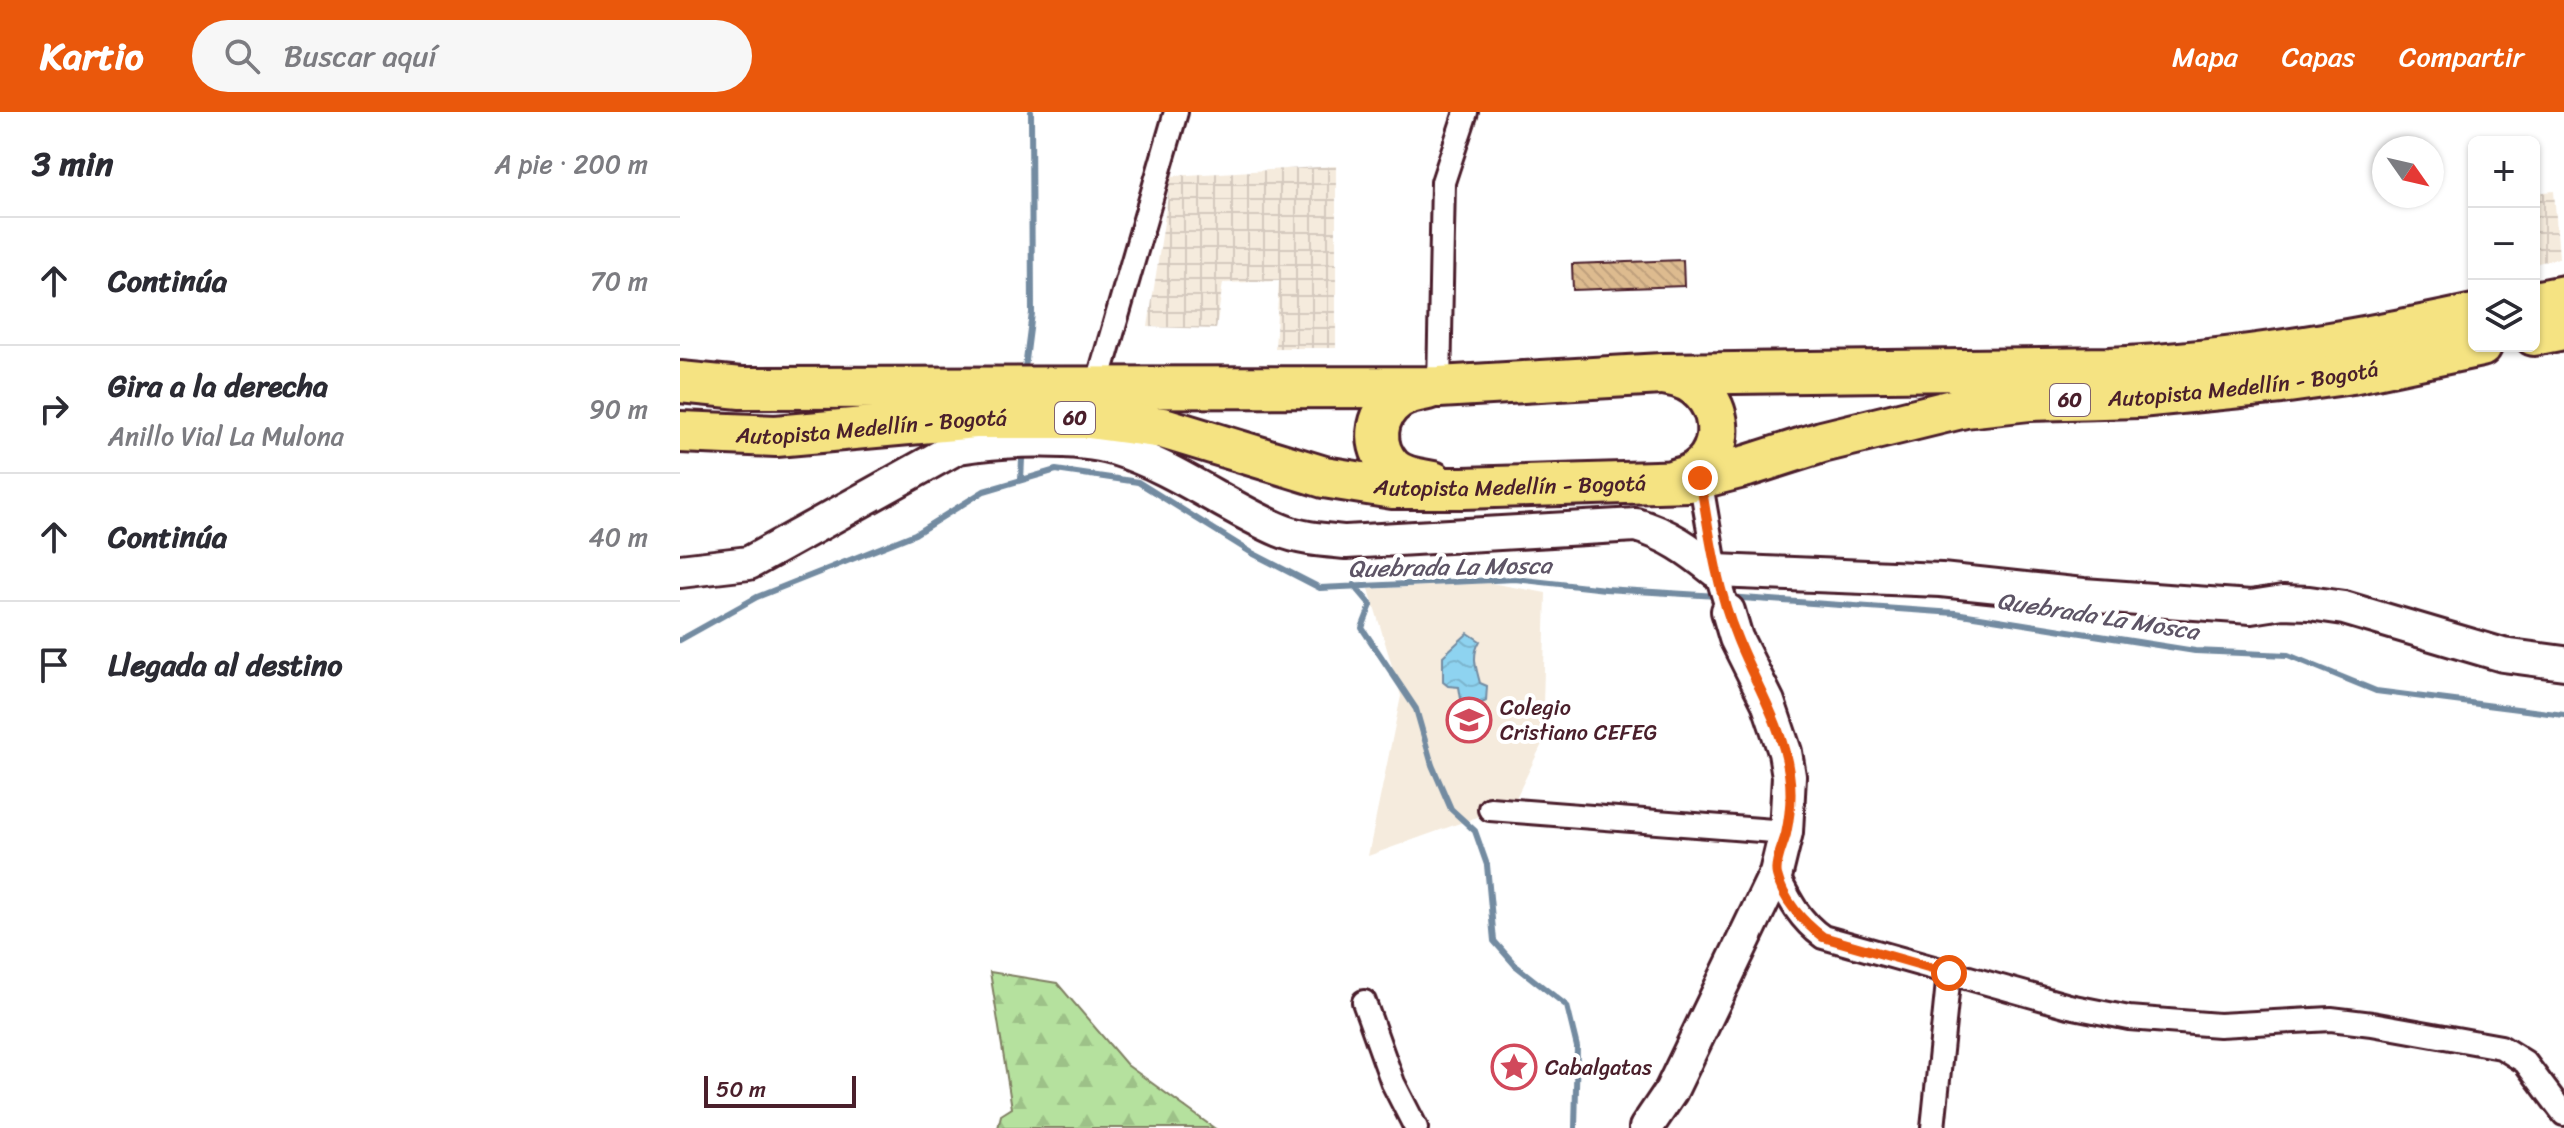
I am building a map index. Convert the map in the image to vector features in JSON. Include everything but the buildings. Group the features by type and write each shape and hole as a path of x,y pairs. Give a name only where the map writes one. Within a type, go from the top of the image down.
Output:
{"highway":[{"path":"2540,301 2564,296"},
{"name":"Autopista Medellín - Bogotá","path":"680,382 741,388 1439,387 1662,374 2110,368 2181,364 2348,340 2468,316"},
{"path":"2540,334 2564,329"},
{"name":"Autopista Medellín - Bogotá","path":"680,432 776,436 975,418 1089,418 1163,428 1324,477 1393,488 1683,480 1965,407 2029,400 2153,396 2281,383 2367,370 2468,349"},
{"path":"1662,374 1696,384 1711,400 1718,422 1716,444 1705,463 1683,480"},
{"path":"1439,387 1397,399 1384,412 1378,426 1380,451 1391,467 1404,476 1463,488"}],"street":[{"path":"1096,389 1176,112"},
{"path":"1439,387 1443,182 1466,112"},
{"path":"680,571 749,563 958,447 984,443 1043,442 1097,444 1116,449 1282,531 1310,539 1361,542 1636,525 1661,532 1688,548 1722,590"},
{"path":"1646,1128 1671,1091 1776,873 1786,832 1789,776 1785,752 1768,702 1736,638 1683,480"},
{"path":"1722,590 1941,580 2083,595 2251,607 2283,602 2309,603 2344,608 2503,655 2564,663"},
{"path":"1490,809 1786,832"},
{"path":"1776,873 1791,905 1807,925 1823,937 2069,1006 2129,1018 2219,1025 2331,1019 2501,1047 2525,1062 2564,1114"},
{"path":"1933,1128 1949,973"},
{"path":"1364,1002 1393,1083 1416,1128"}],"shaded area":[{"path":"1336,166 1336,348 1275,348 1279,281 1223,283 1216,329 1148,327 1171,176"},
{"path":"2554,191 2559,258 2540,263 2540,208 2540,192"},
{"name":"Colegio Cristiano CEFEG","path":"1491,583 1546,593 1542,744 1513,804 1368,856 1401,696 1369,589"}],"green space":[{"path":"990,972 1057,983 1127,1065 1214,1128 998,1128 1001,1115 1012,1108"}],"water":[{"path":"1468,633 1480,641 1475,657 1476,667 1480,683 1487,686 1486,701 1472,712 1461,699 1459,687 1443,682 1443,656"}],"waterway":[{"path":"1025,368 1032,313 1031,112"},
{"path":"1021,480 1022,459"},
{"name":"Quebrada La Mosca","path":"680,640 757,597 915,534 984,491 1056,470 1138,482 1252,553 1320,588 1515,579 1605,589 1717,596"},
{"path":"1354,585 1371,605 1362,628 1416,709 1432,765 1451,809 1475,831 1487,865 1494,941 1516,966 1567,1006 1577,1047 1575,1128"},
{"name":"Quebrada La Mosca","path":"1728,597 1955,613 2195,651 2288,655 2376,691 2564,715"}],"place":[{"name":"Colegio Cristiano CEFEG","path":"1469,720"},
{"name":"Cabalgatas","path":"1514,1067"}],"route":[{"path":"1700,478 1716,571 1736,638 1768,702 1785,752 1789,807 1776,873 1791,905 1807,925 1823,937 1949,973"}]}
